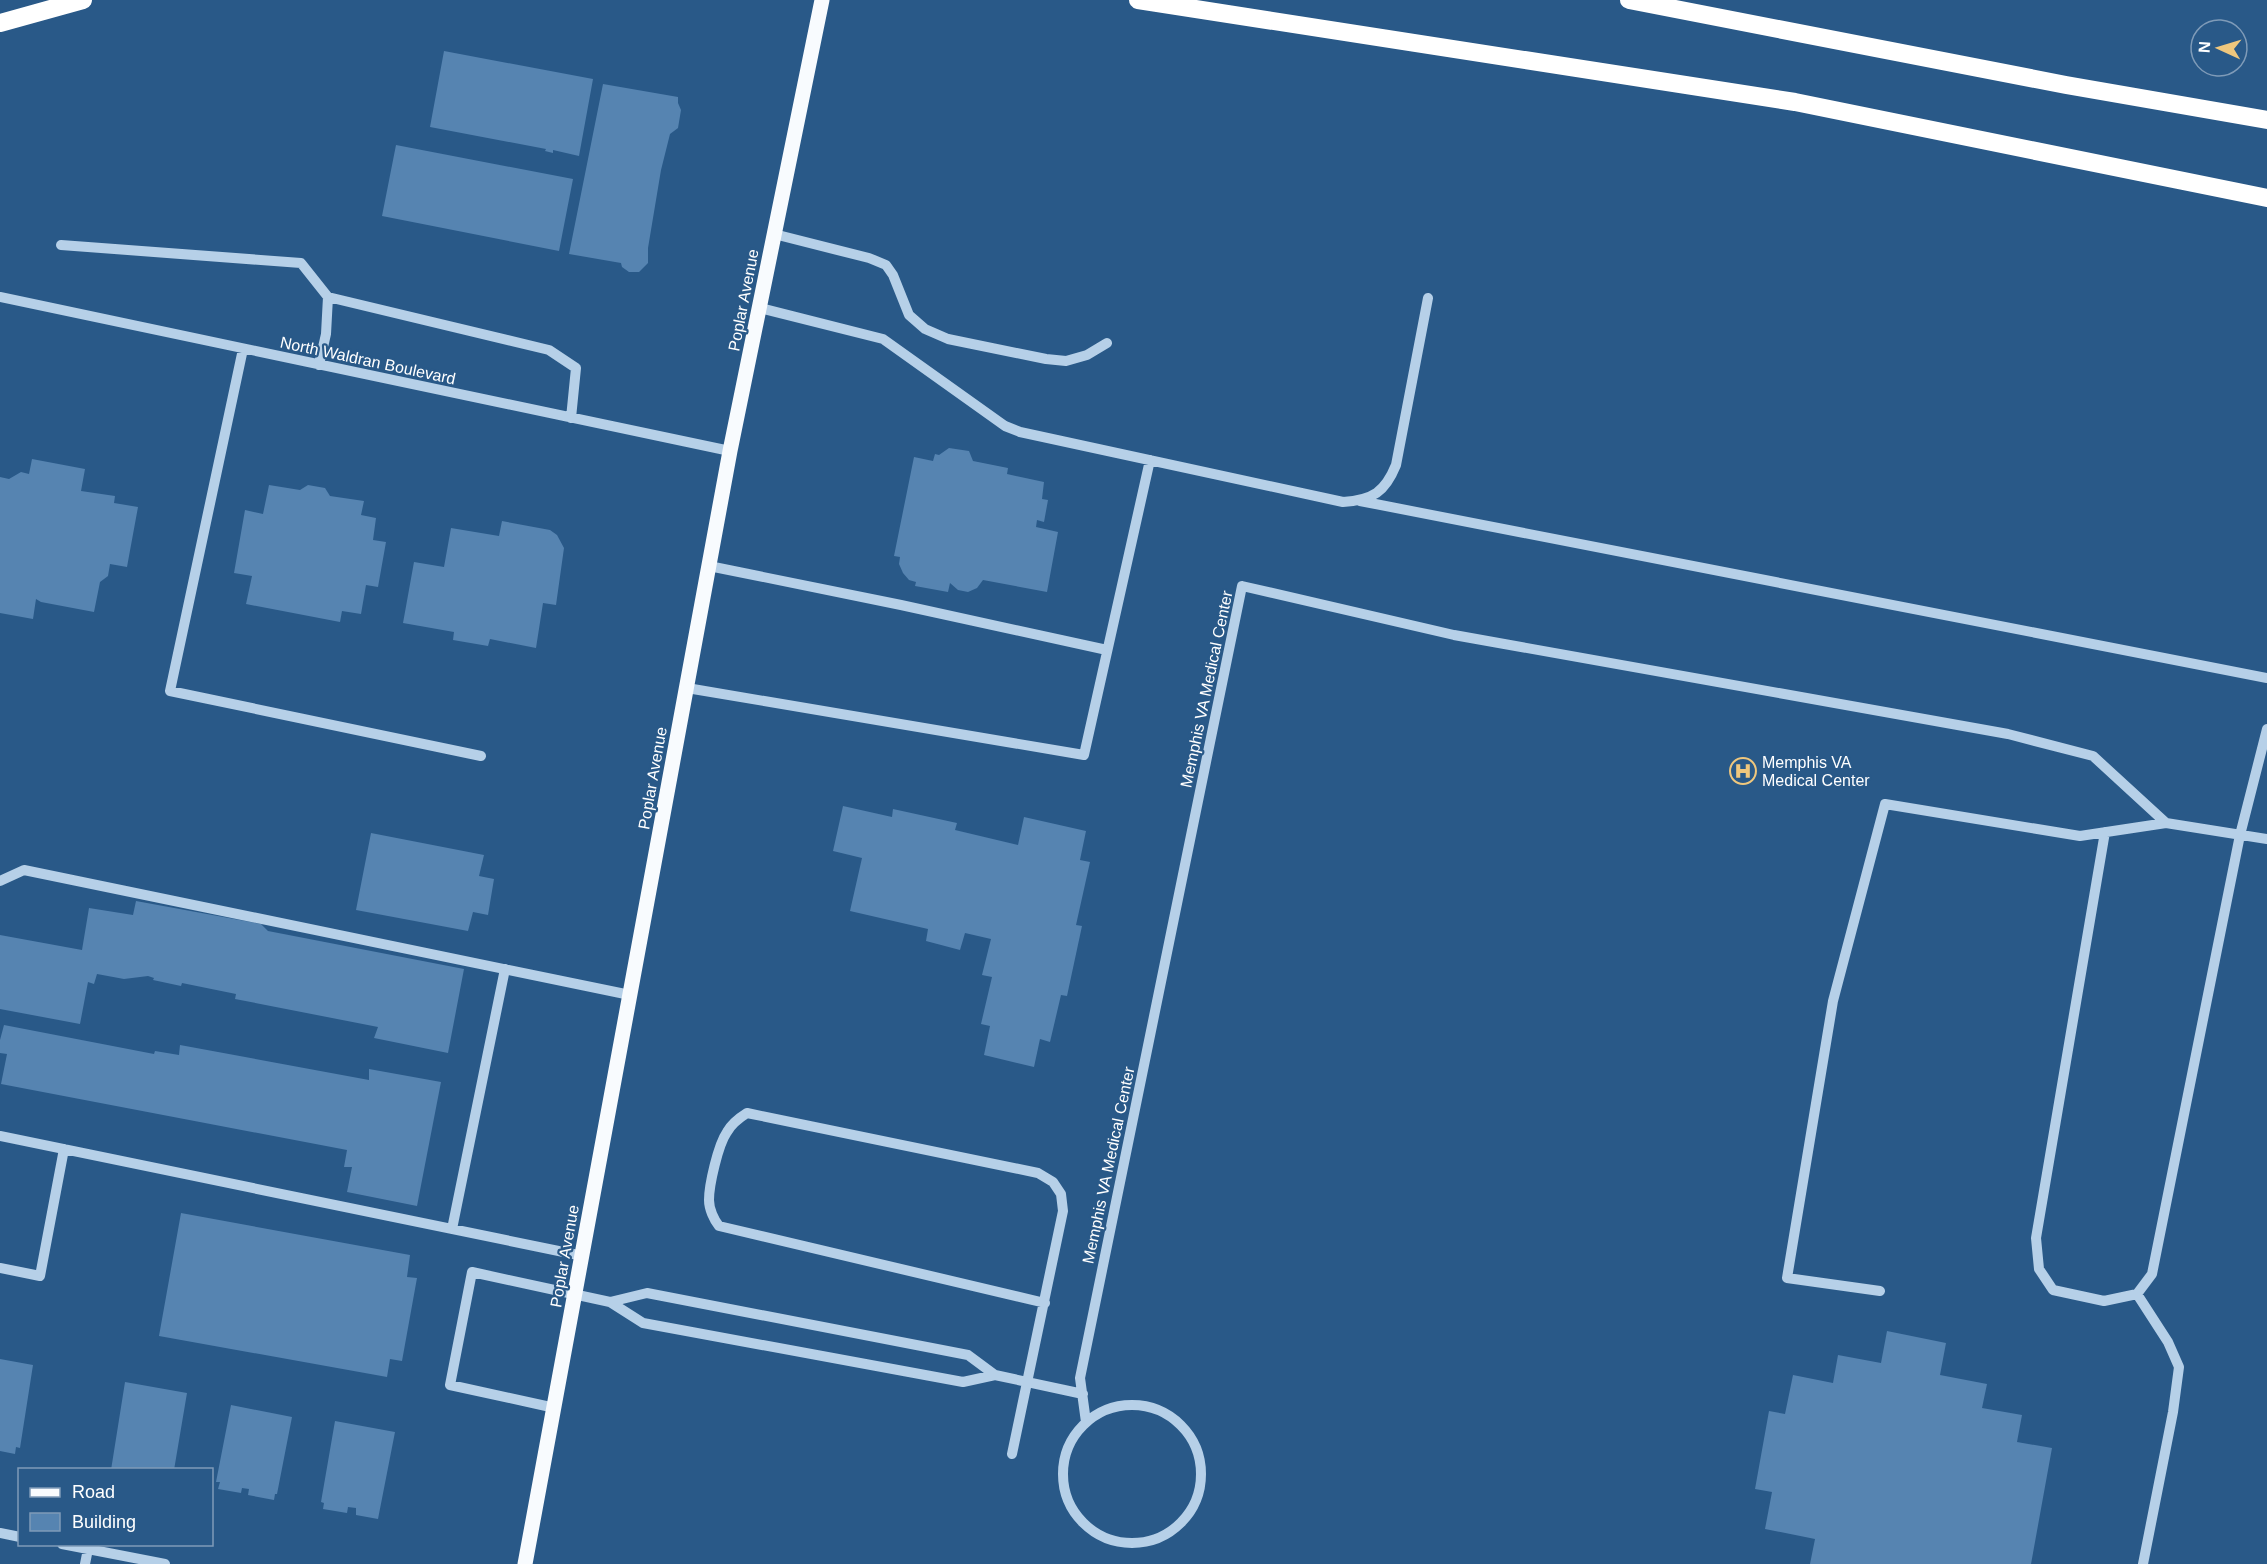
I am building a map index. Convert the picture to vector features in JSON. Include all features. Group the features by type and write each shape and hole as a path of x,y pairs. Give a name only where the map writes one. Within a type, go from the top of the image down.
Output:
{"highway":[{"path":"0,22 83,0"},
{"path":"1138,0 1795,102 2267,198"},
{"path":"1629,0 2267,120"}],"main road":[{"name":"Poplar Avenue","path":"525,1564 730,451 822,0"}],"street":[{"path":"774,234 869,258 886,265 893,275 909,315 925,329 948,339 1066,361 1087,355 1107,343"},
{"path":"61,245 301,263 328,297 549,350 576,368 571,418"},
{"name":"North Waldran Boulevard","path":"0,297 730,451"},
{"path":"319,365 326,334 328,297"},
{"path":"1360,501 1376,494 1389,483 1396,465 1428,298"},
{"path":"760,308 883,339 1005,426 1020,432 1343,502 1360,501 1425,513 2267,678"},
{"path":"243,349 170,691 481,756"},
{"path":"687,688 1084,755 1150,460"},
{"path":"709,566 901,605 1107,651"},
{"name":"Memphis VA Medical Center","path":"1086,1422 1080,1378 1242,586 1454,634 2008,734 2092,756 2166,823"},
{"path":"2104,832 2036,1238 2039,1269 2053,1290 2104,1301 2137,1294 2152,1274 2240,835 2267,729"},
{"path":"1880,1291 1787,1278 1833,1001 1885,804 2080,836 2166,823 2267,839"},
{"path":"0,881 24,870 630,995"},
{"path":"452,1229 505,969"},
{"path":"1012,1454 1044,1303 1063,1211 1061,1194 1053,1182 1038,1173 747,1113 737,1119 726,1133 718,1153 709,1202 719,1226 1044,1303"},
{"path":"0,1136 583,1256"},
{"path":"0,1268 39,1276 64,1149"},
{"path":"555,1408 450,1385 472,1272 610,1302 643,1323 963,1382 995,1375"},
{"path":"610,1302 647,1293 968,1355 995,1375 1083,1394"},
{"path":"2137,1294 2168,1342 2179,1367 2173,1412 2144,1564"},
{"path":"1127,1405 1150,1407 1171,1417 1187,1433 1198,1454 1201,1476 1199,1488 1196,1499 1184,1519 1167,1534 1146,1542 1124,1543 1102,1536 1084,1524 1077,1515 1071,1506 1064,1484 1064,1462 1072,1440 1086,1422 1116,1407 1127,1405"},
{"path":"0,1533 18,1537"},
{"path":"67,1546 165,1564"},
{"path":"85,1564 88,1550"}],"building":[{"path":"444,51 593,79 579,156 553,150 553,153 545,151 546,149 430,127"},
{"path":"603,84 678,97 681,110 678,128 670,134 661,170 648,248 648,263 639,272 629,272 622,267 621,263 569,254"},
{"path":"396,145 573,179 559,251 382,216"},
{"path":"949,448 969,451 973,461 1008,468 1007,474 1044,482 1042,499 1048,500 1044,522 1037,520 1036,527 1058,532 1047,592 983,580 977,588 968,592 958,590 950,583 948,592 915,586 916,582 909,580 903,573 899,564 900,557 894,556 914,457 933,461 935,454 939,455"},
{"path":"32,459 85,469 81,491 115,496 114,503 138,507 127,567 110,564 108,576 100,582 94,612 41,602 36,599 33,619 0,613 0,477 9,479 21,472 29,474"},
{"path":"269,485 300,490 308,485 325,488 330,496 364,501 361,515 376,518 373,540 386,542 378,587 366,585 361,614 342,611 340,622 246,604 252,576 234,573 245,510 263,514"},
{"path":"502,521 550,530 557,535 564,548 556,605 543,603 536,648 490,639 488,646 453,640 454,632 403,623 414,562 444,567 451,528 499,536"},
{"path":"843,806 892,817 893,809 957,823 955,830 1018,845 1024,817 1086,831 1080,860 1090,862 1076,925 1082,926 1067,996 1061,995 1050,1042 1040,1039 1034,1067 984,1055 990,1026 981,1024 992,977 982,975 991,939 965,933 960,950 926,941 928,929 850,911 862,858 833,851"},
{"path":"371,833 484,855 479,876 494,879 488,915 473,912 468,931 356,910"},
{"path":"136,901 261,924 268,931 464,969 448,1053 374,1038 378,1027 235,999 236,994 182,983 181,986 153,980 154,978 148,976 124,979 97,974 94,984 88,982 80,1024 0,1009 0,935 82,950 89,908 133,915"},
{"path":"4,1025 154,1054 155,1051 179,1055 180,1045 369,1080 369,1069 441,1082 417,1206 347,1192 352,1167 344,1167 347,1150 1,1084 7,1054 0,1053 0,1040"},
{"path":"181,1213 410,1255 407,1277 417,1278 402,1361 390,1359 387,1377 159,1336"},
{"path":"1887,1331 1946,1343 1940,1375 1987,1384 1982,1408 2022,1415 2017,1442 2052,1448 2031,1564 1810,1564 1815,1539 1765,1529 1772,1492 1755,1489 1769,1411 1785,1414 1793,1375 1833,1383 1838,1355 1881,1363"},
{"path":"0,1359 33,1365 20,1448 16,1447 15,1454 0,1451"},
{"path":"125,1382 187,1393 174,1468 111,1468"},
{"path":"231,1405 292,1417 274,1500 248,1495 249,1489 242,1488 241,1493 218,1489 220,1482 216,1482"},
{"path":"335,1421 395,1432 378,1519 356,1515 356,1508 348,1507 347,1513 323,1509 324,1503 321,1502"}],"place":[{"name":"Memphis VA Medical Center","path":"1743,771"}]}
